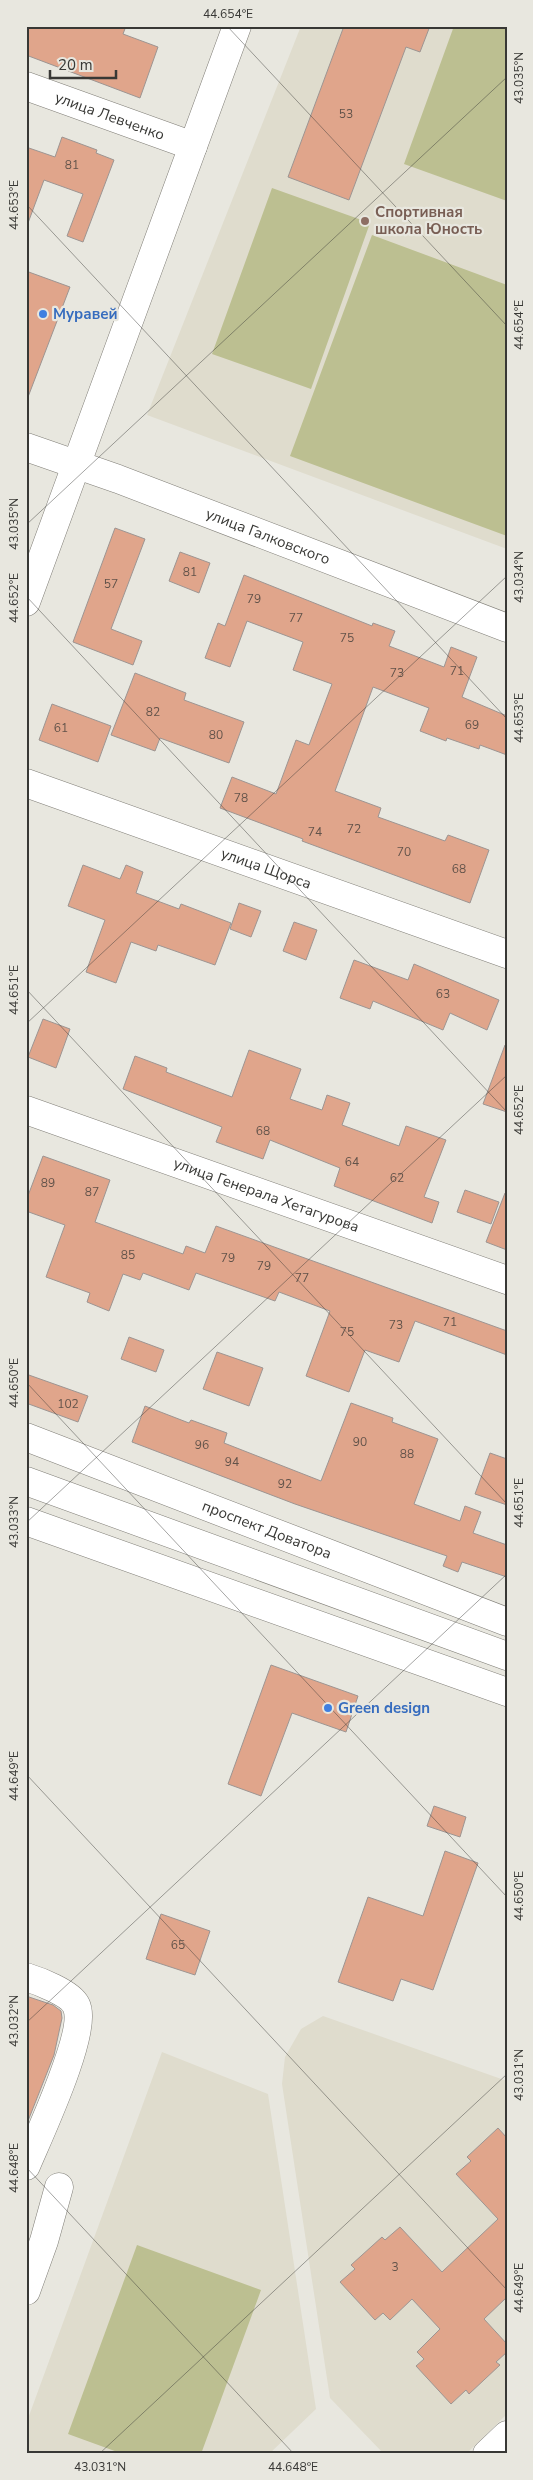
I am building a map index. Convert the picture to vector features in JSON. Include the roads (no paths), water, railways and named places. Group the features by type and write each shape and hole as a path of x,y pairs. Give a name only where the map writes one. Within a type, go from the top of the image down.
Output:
{"street":[{"path":"26,602 237,26"},
{"name":"улица Левченко","path":"26,86 193,146"},
{"name":"улица Галковского","path":"26,447 76,464 507,628"},
{"name":"улица Щорса","path":"26,783 507,954"},
{"name":"улица Генерала Хетагурова","path":"26,1110 507,1280"},
{"name":"проспект Доватора","path":"26,1438 507,1622"},
{"path":"26,1481 507,1656"},
{"path":"26,1521 507,1692"},
{"path":"26,1977 41,1982 62,1993 76,2004 79,2016 73,2048 26,2166"},
{"path":"26,2291 44,2241 59,2187"},
{"path":"487,2454 507,2435"}],"place":[{"name":"Спортивная школа Юность","path":"365,221"},
{"name":"Муравей","path":"43,314"},
{"name":"Green design","path":"328,1708"}]}
